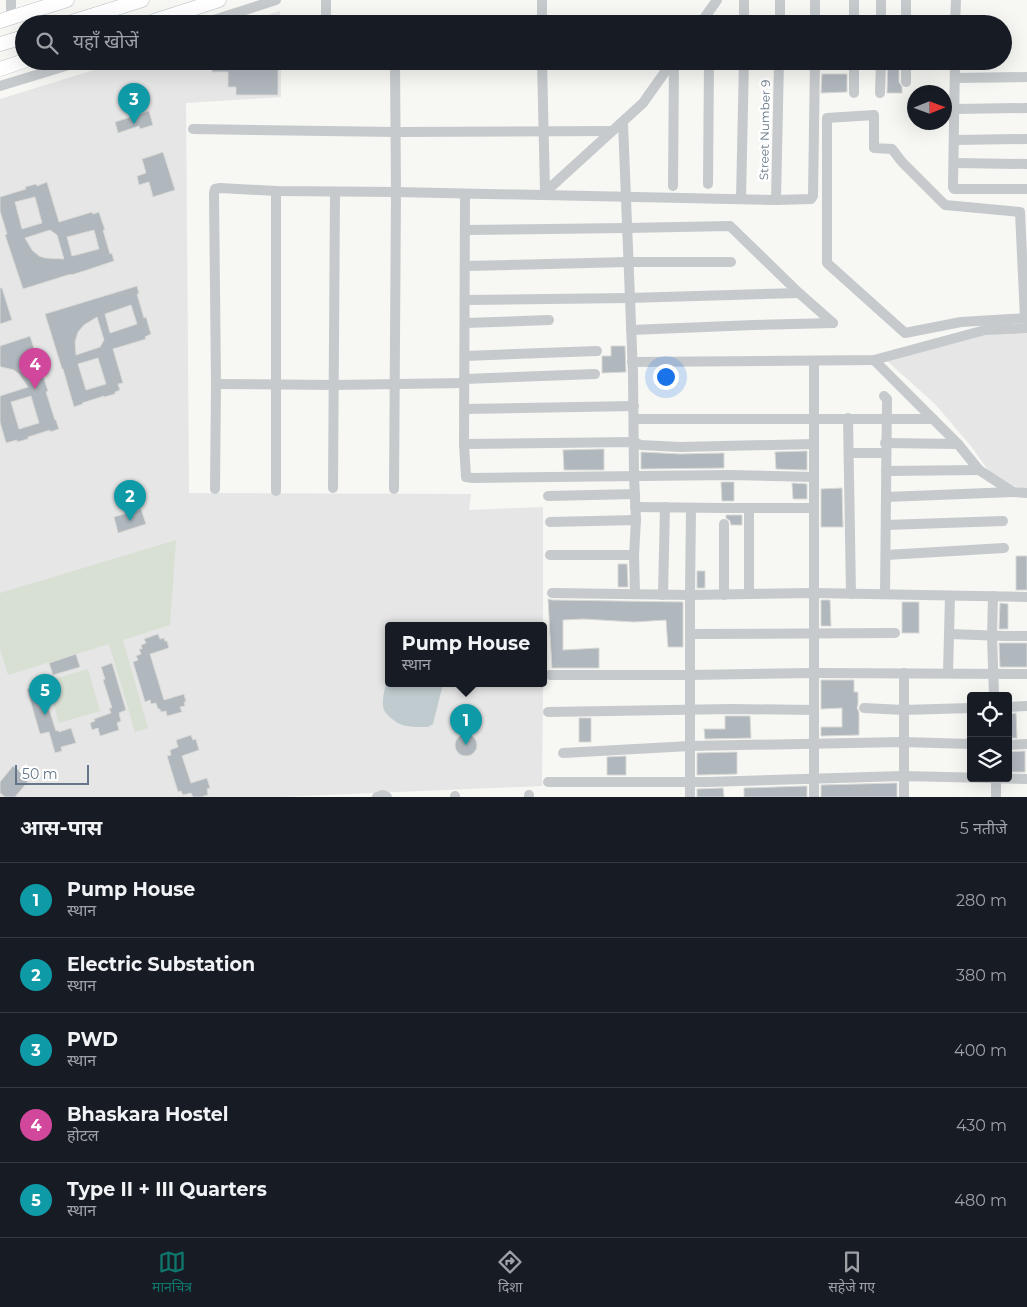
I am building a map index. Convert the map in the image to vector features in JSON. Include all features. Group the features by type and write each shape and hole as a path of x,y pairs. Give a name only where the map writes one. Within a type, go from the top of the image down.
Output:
{"main road":[{"path":"17,15 50,3 67,0"},
{"path":"94,15 142,0"},
{"path":"173,15 220,0"},
{"path":"0,44 15,40"},
{"path":"0,68 15,64"}],"street":[{"path":"6,19 11,0"},
{"path":"229,15 276,0"},
{"path":"326,0 326,15"},
{"path":"542,0 542,15"},
{"path":"706,15 717,0"},
{"path":"744,0 744,15"},
{"path":"780,0 780,15"},
{"path":"815,0 815,15"},
{"path":"854,0 854,15"},
{"path":"881,0 881,15"},
{"path":"906,0 906,15"},
{"path":"955,15 956,0"},
{"path":"710,10 710,15"},
{"path":"0,86 52,70"},
{"path":"394,489 396,383 395,70"},
{"path":"542,70 544,193"},
{"path":"544,193 643,103 667,70"},
{"path":"672,70 673,186"},
{"path":"708,184 709,70"},
{"path":"741,199 744,70"},
{"name":"Street Number 9","path":"776,200 779,70"},
{"path":"215,489 214,193 216,189 465,194 544,193 776,200 811,199 813,198 815,70"},
{"path":"854,70 854,93"},
{"path":"880,93 881,70"},
{"path":"906,70 906,82"},
{"path":"955,70 953,187 956,190 1027,189"},
{"path":"955,78 1027,77"},
{"path":"954,109 1027,108"},
{"path":"874,115 874,148 892,149 902,162 945,205 1020,212 1026,322 961,322 905,333 827,263 827,118 874,115"},
{"path":"622,123 634,406 635,594"},
{"path":"194,130 396,132 612,131"},
{"path":"954,140 1027,139"},
{"path":"954,163 1027,164"},
{"path":"276,191 276,491"},
{"path":"334,192 334,488"},
{"path":"465,194 464,444 466,477 729,475 814,477"},
{"path":"465,230 730,226 833,323 631,330"},
{"path":"465,266 628,262 731,262"},
{"path":"465,300 799,293"},
{"path":"465,323 549,320"},
{"path":"632,362 874,360 985,330 1026,322"},
{"path":"464,356 597,351"},
{"path":"814,360 814,797"},
{"path":"874,360 958,444 979,470 1013,492"},
{"path":"216,384 334,385 595,374"},
{"path":"884,396 887,399 885,594"},
{"path":"464,409 634,406"},
{"path":"848,418 851,594"},
{"path":"634,419 933,419"},
{"path":"464,444 634,442 641,445 680,447 814,444"},
{"path":"849,453 886,448 958,444"},
{"path":"886,471 979,470"},
{"path":"886,497 1027,493"},
{"path":"548,496 635,494"},
{"path":"635,506 814,508"},
{"path":"663,595 665,507"},
{"path":"690,797 691,508"},
{"path":"749,508 749,594"},
{"path":"550,522 636,520"},
{"path":"886,525 1003,521"},
{"path":"724,524 724,595"},
{"path":"886,555 1004,548"},
{"path":"550,555 634,555"},
{"path":"552,593 663,595 885,594 1027,597"},
{"path":"948,673 950,596"},
{"path":"993,596 994,692"},
{"path":"690,634 895,633"},
{"path":"949,634 1027,636"},
{"path":"904,673 904,797"},
{"path":"550,675 1027,674"},
{"path":"1012,707 1027,706"},
{"path":"864,708 904,710 967,708"},
{"path":"548,712 731,709 814,710"},
{"path":"563,753 690,746 903,742 967,744"},
{"path":"1012,744 1027,744"},
{"path":"548,782 690,782 903,776 967,778"},
{"path":"1012,779 1027,779"},
{"path":"996,782 996,797"},
{"path":"377,797 383,795 387,797"}],"shaded area":[{"path":"280,11 280,15 268,15"},
{"path":"94,70 281,70 281,97 186,103 189,493 471,494 469,510 543,507 543,622 385,622 385,687 543,687 542,786 278,797 0,797 0,99"},
{"path":"990,331 1027,332 1027,490 1015,486 1006,495 971,446 935,404 886,360"},
{"path":"176,540 170,625 123,640 148,728 135,732 109,644 8,675 0,649 0,593"},
{"path":"88,669 100,711 59,723 47,681"},
{"path":"385,687 442,687 433,724 428,727 408,726 395,721 384,709"}],"building":[{"path":"212,70 278,70 278,95 236,95 236,87 228,87 228,72 212,72"},
{"path":"888,70 899,70 899,82 902,87 902,93 887,93"},
{"path":"822,74 847,74 847,92 821,93"},
{"path":"149,111 153,125 140,129 139,126 118,133 115,122"},
{"path":"163,152 175,190 153,197 149,182 139,185 137,176 146,173 142,159"},
{"path":"47,182 59,222 92,212 93,214 99,212 110,254 112,253 114,261 23,289 5,235 7,234 0,211 0,197 26,189 25,187 36,184 37,186","holes":["35,197 42,223 22,229 15,202","50,230 57,235 64,259 39,256 32,250 25,238","94,230 99,249 72,256 67,237"]},
{"path":"137,286 139,294 137,294 144,318 146,317 151,334 145,337 146,339 113,349 123,383 118,384 120,390 115,392 115,394 74,407 45,314","holes":["131,305 137,324 110,333 105,314","97,317 104,340 100,347 76,355 75,342 78,332 84,325","98,358 106,384 86,390 78,364"]},
{"path":"0,288 2,288 12,320 0,324"},
{"path":"30,336 59,429 50,432 50,430 17,442 17,440 6,443 0,422 0,396 28,387 14,370 0,366 0,346","holes":["31,396 39,423 19,429 11,402"]},
{"path":"611,346 625,346 626,372 602,373 602,356 611,356"},
{"path":"604,449 604,470 564,470 563,450"},
{"path":"807,451 807,470 776,469 775,452"},
{"path":"641,452 680,454 724,453 724,468 641,469"},
{"path":"721,482 734,482 734,501 722,501"},
{"path":"792,483 807,484 807,499 793,499"},
{"path":"842,488 843,527 821,527 821,489"},
{"path":"141,509 146,524 118,533 114,517"},
{"path":"726,515 742,515 742,525 731,525"},
{"path":"1016,556 1027,556 1027,590 1016,590"},
{"path":"618,564 627,564 628,587 618,587"},
{"path":"697,571 705,571 705,588 697,588"},
{"path":"548,599 683,602 683,647 668,647 666,620 634,622 584,619 563,620 563,650 599,648 599,668 552,668"},
{"path":"821,600 830,600 831,626 821,626"},
{"path":"902,602 919,602 919,633 902,633"},
{"path":"1000,603 1008,604 1008,629 999,629"},
{"path":"158,634 160,639 164,638 167,641 169,648 150,654 164,700 184,694 186,702 184,702 185,706 180,707 182,712 167,716 166,711 161,712 156,703 151,704 150,700 145,702 133,662 138,660 136,656 141,654 139,649 142,649 141,645 146,643 144,639"},
{"path":"999,643 1027,643 1027,667 1000,667"},
{"path":"76,654 80,667 53,675 49,663"},
{"path":"112,663 126,710 119,713 121,721 117,723 119,730 100,736 98,728 92,730 90,723 95,721 94,719 111,713 109,708 112,708 101,667"},
{"path":"821,680 854,680 854,692 858,692 859,735 821,736 821,727 842,727 842,708 821,709"},
{"path":"41,684 56,731 58,730 59,732 71,728 76,743 61,747 62,751 55,753 49,732 40,734 27,689"},
{"path":"1016,713 1017,738 1012,738 1012,714"},
{"path":"725,716 750,716 751,738 705,739 704,729 725,729"},
{"path":"579,718 591,718 591,742 579,742"},
{"path":"462,734 470,734 477,741 477,749 470,756 462,756 455,749 455,741"},
{"path":"191,735 193,740 196,739 199,750 182,756 191,783 207,778 210,788 207,789 208,795 201,797 193,797 191,793 183,795 181,791 178,792 167,756 171,755 170,750 178,747 176,740"},
{"path":"1025,751 1025,772 1012,772 1012,752"},
{"path":"737,752 737,774 697,775 697,753"},
{"path":"626,756 626,775 607,775 607,757"},
{"path":"13,766 30,779 15,797 5,797 0,793 0,782"},
{"path":"897,783 897,797 821,797 821,785"},
{"path":"807,786 807,797 744,797 744,788"},
{"path":"723,788 724,797 697,797 697,789"}],"place":[{"name":"PWD","path":"134,124"},
{"name":"Bhaskara Hostel","path":"35,389"},
{"name":"Electric Substation","path":"130,521"},
{"name":"Type II + III Quarters","path":"45,715"},
{"name":"Pump House","path":"466,745"}]}
